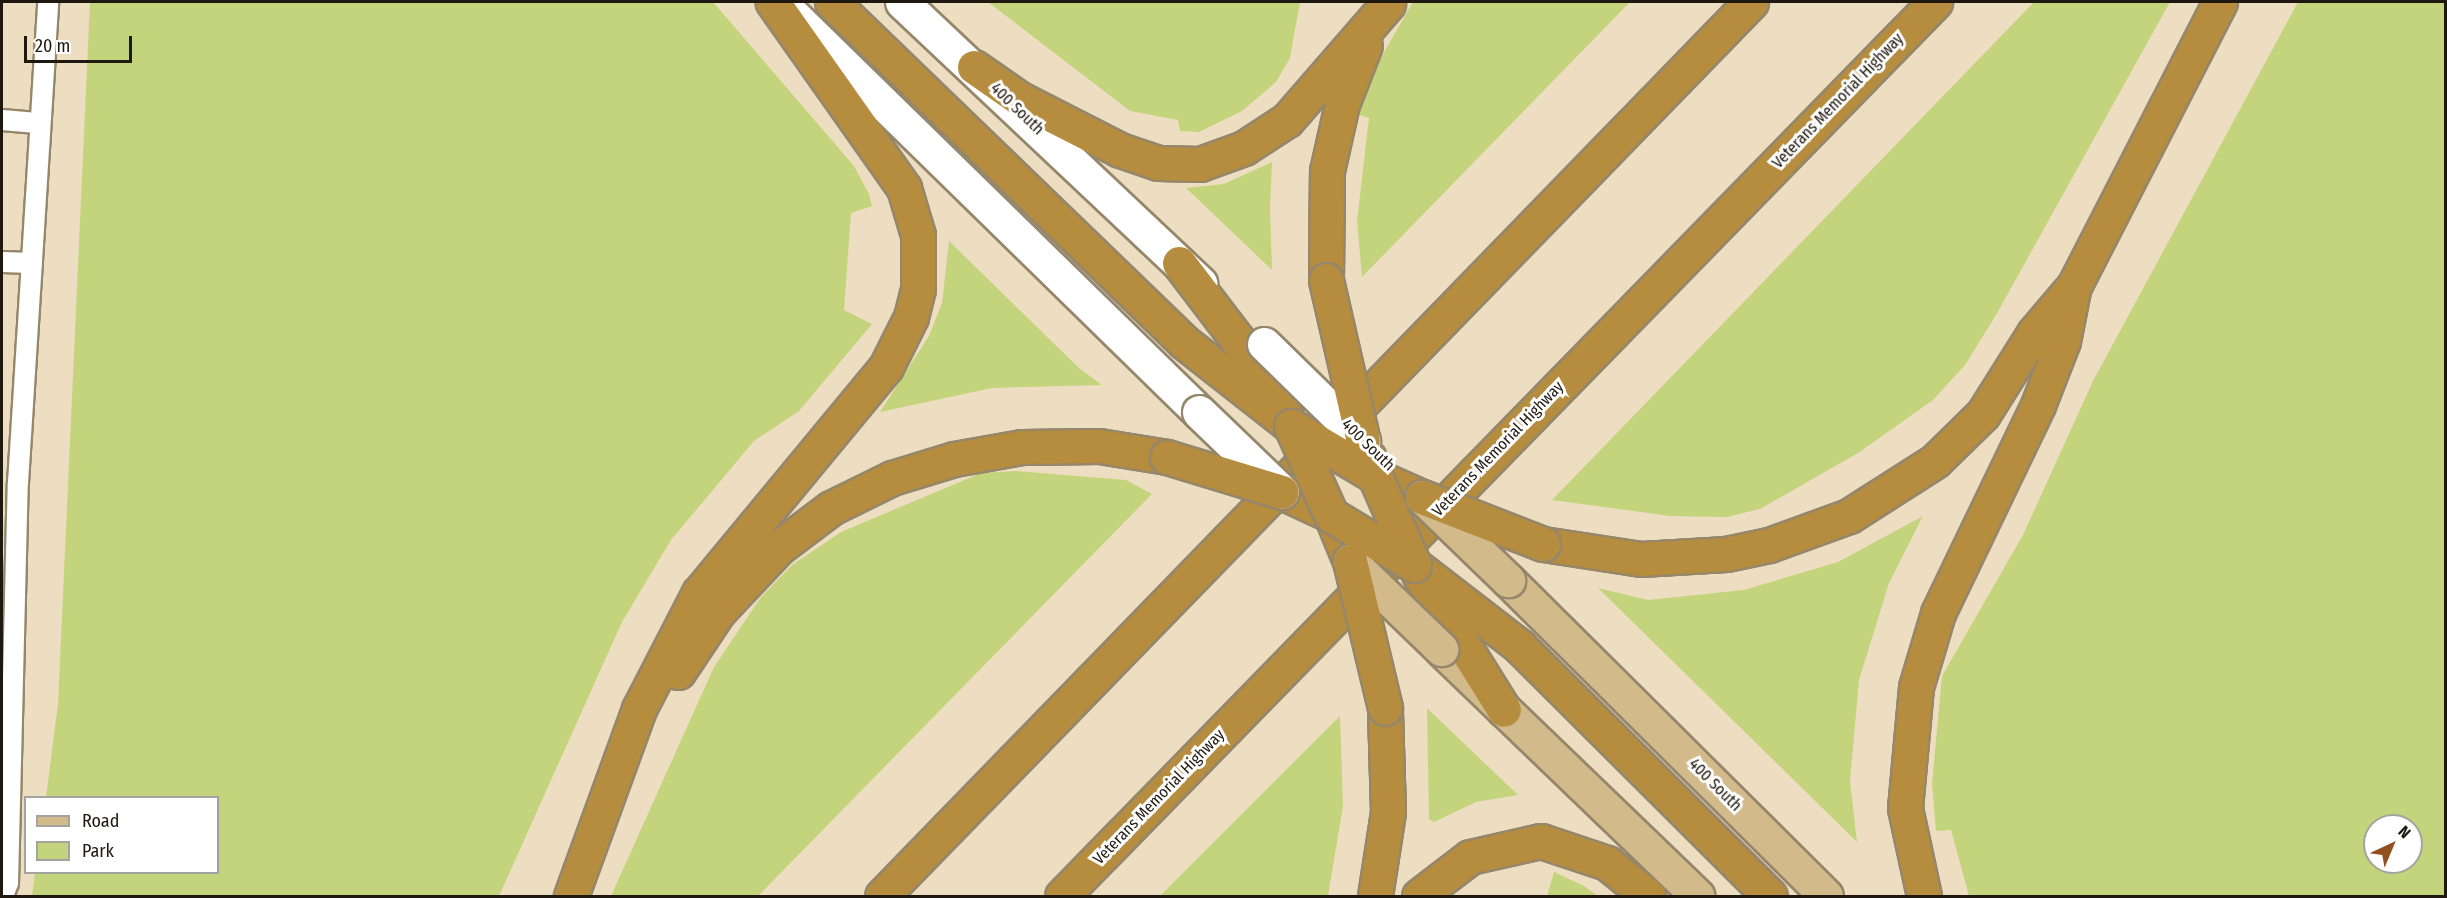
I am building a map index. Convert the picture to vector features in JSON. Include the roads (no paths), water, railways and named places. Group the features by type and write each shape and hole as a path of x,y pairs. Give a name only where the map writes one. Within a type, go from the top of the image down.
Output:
{"highway":[{"path":"573,897 639,710 699,593 886,368 907,326 918,289 918,235 904,188 773,2"},
{"path":"832,2 1248,361 1291,426 1350,561 1385,708 1388,812 1375,897"},
{"path":"882,897 1750,2"},
{"name":"Veterans Memorial Highway","path":"1062,897 1935,2"},
{"path":"1291,426 1375,476 1422,497 1543,544 1595,555 1683,558 1769,545 1850,516 1908,481 1960,438 2074,286 2220,2"},
{"path":"974,67 1020,99 1120,150 1158,163 1200,164 1244,148 1287,120 1389,3"},
{"path":"1389,3 1354,69 1334,137 1325,206 1326,280 1363,441 1375,476 1449,642"},
{"path":"1924,897 1905,808 1917,687 1938,613 2042,395 2063,341 2074,286"},
{"path":"573,897 654,718 693,648 746,578 803,527 892,478 977,454 1061,445 1167,457 1282,492 1331,515 1414,564 1478,611 1770,897"},
{"path":"1419,897 1470,857 1541,842 1607,863 1648,897"}],"main road":[{"path":"779,2 1350,561 1449,642 1504,710 1698,897"},
{"name":"400 South","path":"902,2 974,67 1179,263 1248,361 1363,441 1508,580 1826,897"}],"lane":[{"path":"3,897 8,884 9,541 32,263 48,2"},
{"path":"2,120 40,123"},
{"path":"2,262 32,263"}]}
